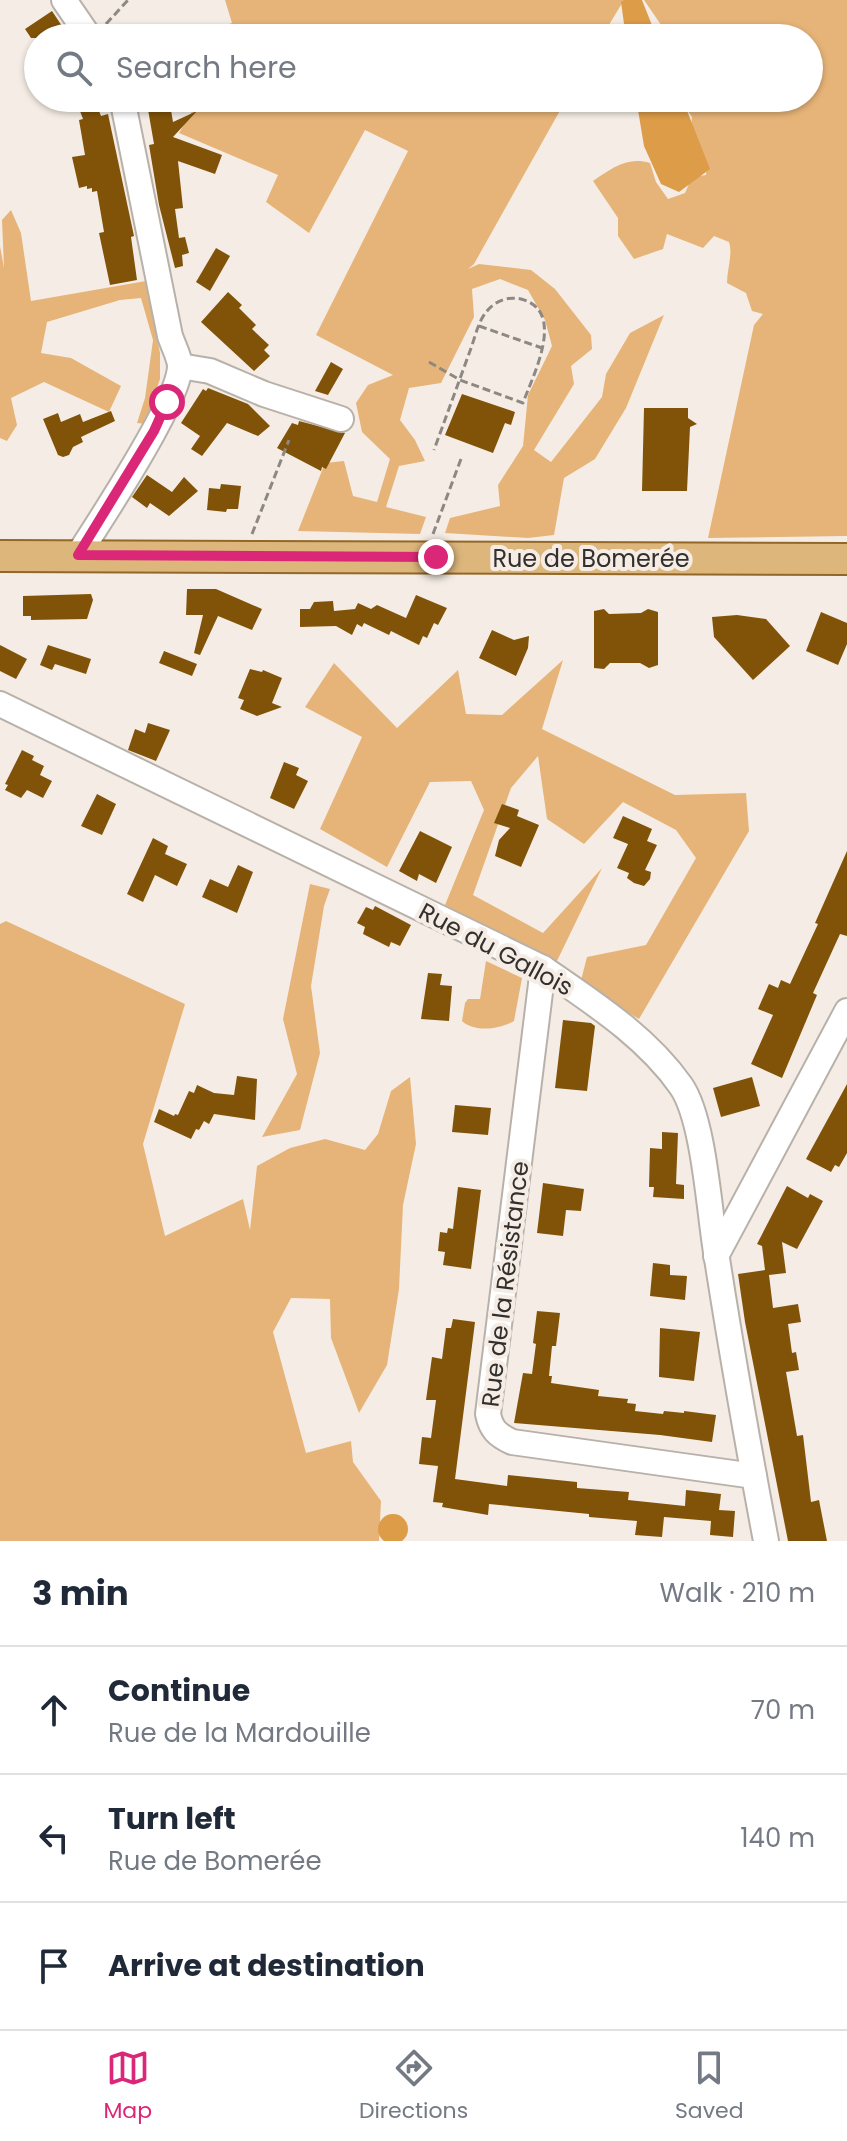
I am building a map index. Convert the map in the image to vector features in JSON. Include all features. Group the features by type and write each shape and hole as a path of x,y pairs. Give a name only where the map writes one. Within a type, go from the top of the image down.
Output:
{"main road":[{"name":"Rue de Bomerée","path":"0,556 847,559"}],"street":[{"path":"64,0 87,24"},
{"path":"78,555 154,431 175,385 180,366 170,336 125,112"},
{"path":"180,366 210,371 264,394 341,419"},
{"name":"Rue du Gallois","path":"0,704 543,968 604,1009 654,1054 683,1088 696,1119 716,1256 766,1541"},
{"name":"Rue de la Résistance","path":"543,968 488,1414 491,1428 512,1442 754,1476"},
{"path":"716,1256 847,1011"}],"path":[{"path":"105,24 128,0"},
{"path":"429,362 460,380 523,403 546,333 544,322 540,312 522,300 500,301 490,307 479,326 460,380 434,450"},
{"path":"479,326 542,348"},
{"path":"246,557 289,440"},
{"path":"436,557 433,533 461,459"}],"shaded area":[{"path":"225,0 624,0 609,24 229,24 232,23"},
{"path":"642,0 651,24 624,24 621,2"},
{"path":"644,0 847,0 847,536 708,538 754,325 763,314 752,311 746,293 727,283 729,242 714,236 703,248 667,234 663,249 634,259 618,236 618,218 593,181 620,165 642,161 650,163 656,182 668,199 685,193 692,177 706,175 689,112 823,112 823,24 660,24"},
{"path":"192,112 559,112 474,264 468,269 479,264 531,270 555,289 591,335 592,349 571,366 574,384 534,450 551,462 602,397 606,374 630,333 664,315 626,408 595,459 564,478 554,535 528,538 445,533 450,518 500,506 498,485 523,446 528,395 552,346 545,320 528,290 500,279 472,289 474,317 441,383 409,388 400,420 425,461 399,466 386,507 426,517 420,534 298,531 325,463 344,461 353,496 377,502 390,459 362,432 356,403 368,385 393,375 316,335 408,151 365,130 309,233 266,202 278,175 179,133"},
{"path":"638,112 688,112 710,169 679,192 661,184 644,146"},
{"path":"11,210 21,233 31,301 146,281 160,353 160,379 145,424 137,423 145,398 153,340 141,298 120,300 47,322 41,353 71,358 121,386 109,412 44,382 11,398 17,425 7,441 0,438 0,246 4,268 2,220"},
{"path":"563,660 542,729 675,795 746,793 749,831 639,1019 580,984 587,957 646,945 696,858 676,830 623,802 584,844 547,819 538,756 511,788 473,895 543,933 602,868 555,965 445,905 484,810 471,781 430,782 387,867 320,829 362,737 305,707 334,663 397,728 458,670 466,714 502,715"},
{"path":"310,884 330,889 324,906 311,986 320,1053 300,1130 262,1137 297,1074 283,1019"},
{"path":"6,921 185,1004 143,1144 165,1236 243,1199 250,1230 257,1166 290,1148 325,1139 365,1150 378,1134 391,1091 410,1077 416,1144 403,1205 399,1289 387,1365 359,1413 331,1338 330,1299 291,1298 273,1332 306,1453 351,1441 353,1462 381,1501 379,1541 0,1541 0,924"},
{"path":"486,961 522,978 514,1021 495,1028 474,1027 462,1021 468,999 480,999"},
{"path":"387,1515 399,1515 407,1523 407,1535 402,1541 384,1541 379,1535 379,1523"}],"building":[{"path":"52,11 61,24 32,24"},
{"path":"80,112 99,112 101,116 108,114 134,236 131,237 137,280 110,285 99,233 104,232 97,191 92,192 92,188 87,189 87,186 79,188 72,157 85,155 79,120 83,119"},
{"path":"148,112 171,112 173,122 196,112 173,137 222,155 215,174 178,161 183,208 175,209 179,238 185,237 189,253 182,255 183,266 175,268 159,205 149,145 154,144"},
{"path":"216,248 230,256 210,291 196,282"},
{"path":"228,292 256,325 252,329 269,345 264,350 270,356 254,371 201,322"},
{"path":"331,362 343,369 328,395 315,391"},
{"path":"208,388 248,404 270,426 258,436 227,423 202,456 191,449 200,436 181,423 203,389 206,391"},
{"path":"462,394 515,412 511,425 505,423 493,453 445,435"},
{"path":"644,408 688,408 688,418 697,424 690,427 687,491 642,491"},
{"path":"111,411 115,421 81,437 83,442 73,447 69,455 58,455 43,419 58,413 61,422 80,414 83,422"},
{"path":"299,421 345,433 326,469 322,467 321,471 277,448 292,423 298,425"},
{"path":"147,475 172,492 184,477 198,491 169,516 150,503 147,508 132,497"},
{"path":"221,484 241,486 238,509 227,509 226,512 207,510 209,488 220,489"},
{"path":"187,589 216,589 262,609 252,630 218,616 200,655 194,653 203,615 186,615"},
{"path":"91,594 93,600 87,619 31,620 31,616 23,616 23,596"},
{"path":"416,595 447,608 438,625 434,623 427,638 423,636 419,645 391,631 389,635 364,623 362,627 357,624 352,635 336,626 300,627 300,609 310,609 314,602 333,601 334,611 355,609 358,603 371,609 377,605 406,618"},
{"path":"604,609 609,614 641,613 648,609 658,612 658,665 649,668 640,663 610,663 604,669 594,668 594,611"},
{"path":"821,612 847,623 847,644 838,665 806,651"},
{"path":"737,615 766,619 790,646 753,680 714,637 712,617"},
{"path":"492,630 514,640 529,636 528,648 516,676 479,658"},
{"path":"0,645 27,659 16,679 0,671"},
{"path":"48,645 91,659 86,674 55,664 52,670 40,665"},
{"path":"164,651 197,664 192,676 159,663"},
{"path":"250,669 263,670 282,678 272,703 282,707 257,716 240,709 244,700 238,698"},
{"path":"148,723 170,730 156,761 128,750 135,729 145,733"},
{"path":"22,750 44,766 40,775 52,781 43,798 27,790 21,798 5,790"},
{"path":"284,762 299,768 296,775 308,781 294,809 270,798"},
{"path":"97,794 116,804 102,835 81,826"},
{"path":"502,804 519,810 517,816 539,825 521,867 495,856 499,840 510,828 494,823"},
{"path":"623,816 652,829 647,841 657,845 645,870 651,872 644,886 634,883 627,878 629,873 617,868 628,844 613,838"},
{"path":"420,831 452,847 436,883 419,874 417,881 399,871"},
{"path":"153,838 168,846 165,854 187,864 177,886 155,875 143,902 127,894"},
{"path":"847,851 847,936 840,934 813,993 817,995 782,1078 751,1064 773,1015 758,1009 769,984 778,988 781,980 790,984"},
{"path":"238,865 253,872 237,913 202,897 210,879 228,887"},
{"path":"375,906 411,925 400,946 391,942 389,947 363,934 365,927 357,923 366,907 373,910"},
{"path":"428,973 442,974 440,985 452,986 449,1021 421,1019"},
{"path":"563,1020 595,1026 587,1091 555,1088"},
{"path":"237,1076 257,1079 255,1120 214,1114 209,1124 204,1121 199,1130 196,1129 191,1139 154,1122 159,1109 178,1115 189,1091 194,1093 197,1085 214,1093 234,1095"},
{"path":"752,1077 760,1106 721,1117 713,1088"},
{"path":"847,1084 847,1153 839,1167 835,1165 831,1172 806,1159"},
{"path":"455,1105 491,1108 488,1135 452,1132"},
{"path":"662,1132 678,1133 676,1184 684,1185 684,1199 653,1197 654,1187 649,1187 650,1148 662,1149"},
{"path":"543,1183 584,1189 581,1211 566,1210 563,1236 537,1233"},
{"path":"787,1186 808,1198 810,1194 823,1201 797,1249 782,1242 786,1273 769,1275 773,1308 798,1304 801,1322 788,1324 792,1353 796,1352 799,1370 786,1372 797,1436 803,1435 811,1502 819,1500 827,1541 788,1541 738,1274 765,1270 762,1246 757,1244"},
{"path":"458,1187 481,1190 471,1269 443,1265 445,1252 438,1251 440,1232 447,1233 448,1228 453,1229"},
{"path":"653,1263 670,1265 670,1275 687,1276 685,1300 650,1296"},
{"path":"537,1311 560,1313 556,1346 552,1346 551,1383 599,1390 598,1396 628,1399 627,1403 636,1404 635,1411 663,1414 664,1411 684,1411 716,1415 712,1442 514,1423 523,1373 532,1374"},
{"path":"453,1319 475,1322 455,1479 507,1486 508,1475 577,1482 577,1488 629,1492 628,1500 685,1506 686,1490 721,1494 719,1510 735,1511 733,1537 710,1535 711,1521 664,1517 662,1537 635,1535 637,1521 489,1504 488,1515 442,1507 443,1503 433,1502 438,1466 419,1464 422,1437 431,1438 436,1400 426,1400 432,1357 442,1359 446,1328 451,1328"},
{"path":"660,1328 700,1332 694,1381 659,1377"}],"route":[{"path":"167,402 154,431 78,555 436,557"}]}
